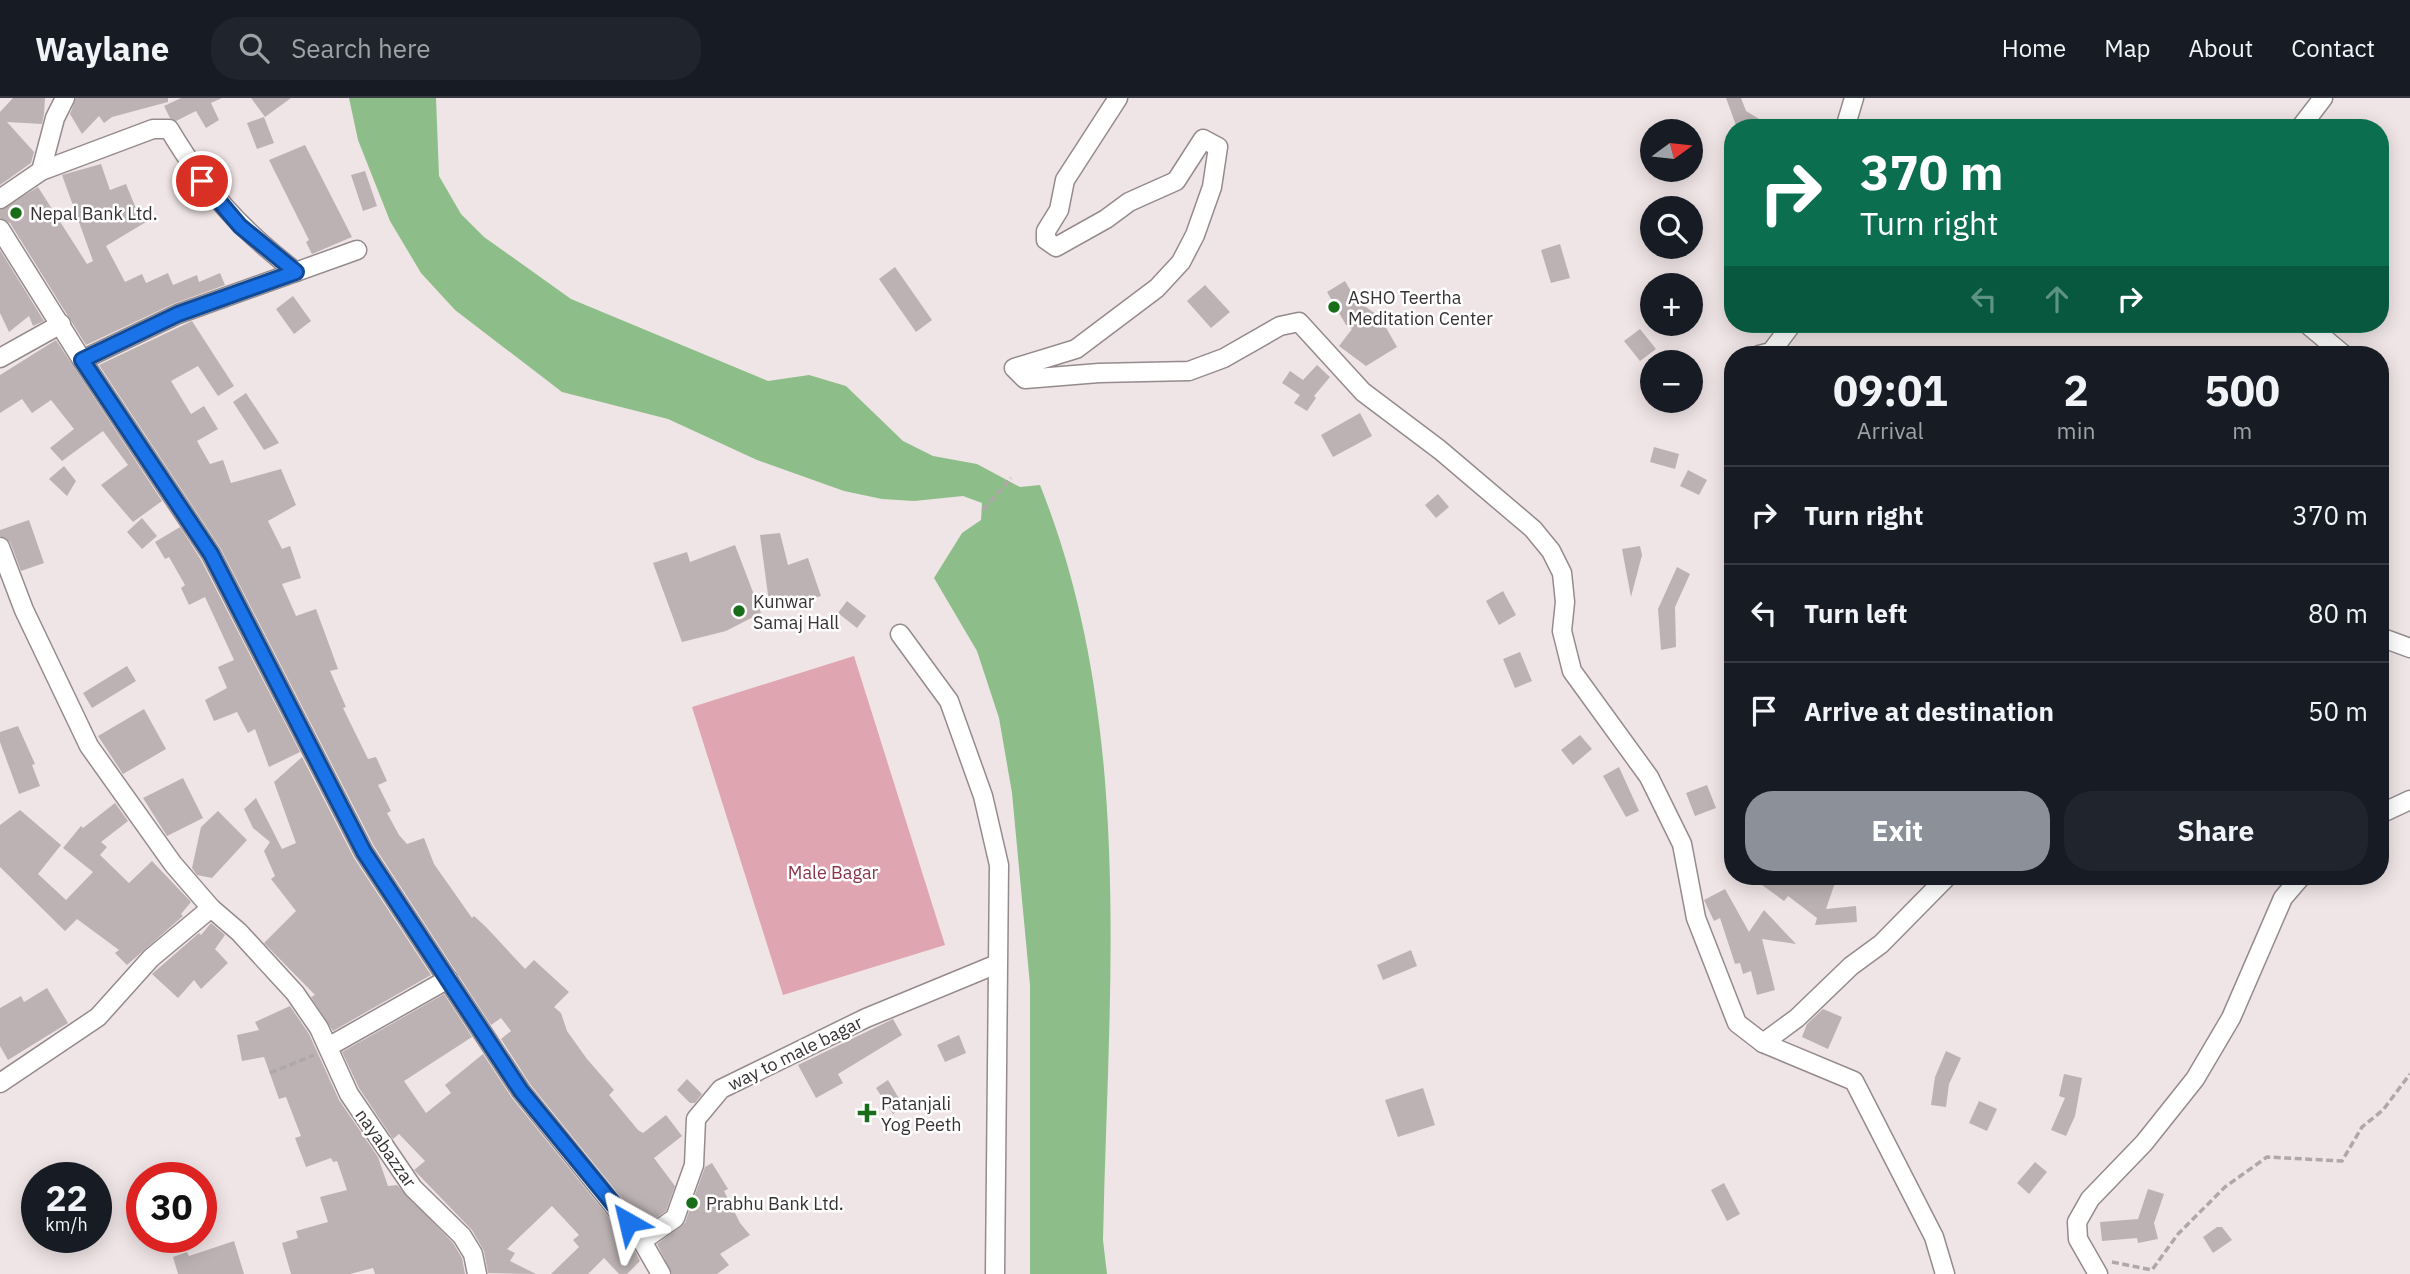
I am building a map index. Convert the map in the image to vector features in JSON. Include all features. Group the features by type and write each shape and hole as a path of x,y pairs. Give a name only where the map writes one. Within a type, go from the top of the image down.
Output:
{"street":[{"path":"41,172 55,118 65,98"},
{"path":"1118,98 1065,180 1059,210 1046,231 1046,240 1056,247 1106,219 1129,202 1176,181 1203,139 1218,147 1212,187 1195,234 1181,262 1157,288 1076,349 1014,368 1025,379 1189,370 1224,358 1280,326 1299,322 1363,392 1440,450 1533,529 1551,551 1562,573 1565,602 1562,631 1572,671 1649,777 1682,844 1696,918 1737,1023 1763,1043 1854,1081 1934,1237 1945,1274"},
{"path":"1848,119 1854,98"},
{"path":"2307,119 2323,98"},
{"path":"0,199 41,172 153,128 169,129 191,166 240,226 296,272"},
{"path":"0,229 82,360 211,554 364,852 521,1091 642,1241 661,1274"},
{"path":"82,360 178,314 358,250"},
{"path":"0,358 61,324"},
{"path":"2318,333 2333,346"},
{"name":"nayabazzar","path":"0,547 24,610 89,746 173,864 211,908 239,932 295,993 319,1028 349,1094 413,1188 462,1236 473,1254 477,1274"},
{"path":"900,634 949,701 983,796 999,865 995,1274"},
{"path":"2389,640 2410,648"},
{"path":"2389,810 2410,800"},
{"path":"1763,1043 1797,1018 1851,966 1881,944 1939,885"},
{"path":"2098,1274 2078,1239 2077,1222 2090,1199 2144,1143 2195,1079 2231,1018 2283,898 2294,885"},
{"path":"0,1083 98,1017 151,958 211,908"},
{"name":"way to male bagar","path":"642,1241 675,1218 694,1165 696,1119 721,1089 866,1018 997,964"},
{"path":"328,1048 448,979"}],"path":[{"path":"983,510 1011,478"},
{"path":"270,1073 328,1048"},
{"path":"2086,1257 2152,1270 2178,1234 2225,1187 2267,1157 2342,1161 2362,1127 2383,1110 2410,1074"}],"green space":[{"name":"Male Bagar","path":"854,656 945,945 783,995 692,707"}],"shaded area":[{"path":"349,98 436,98 439,176 461,214 484,237 571,299 768,381 809,375 846,386 903,441 933,456 977,464 1020,487 1040,485 1070,576 1091,669 1103,763 1111,954 1103,1240 1107,1274 1030,1274 1030,985 1012,793 999,718 977,651 934,578 962,533 981,520 982,503 963,496 914,501 882,499 844,491 757,460 668,419 562,392 455,310 421,273 390,221 358,140"}],"building":[{"path":"13,98 45,98 44,114 42,124 7,122 34,152 31,163 0,185 0,112"},
{"path":"76,98 168,98 168,102 112,117 104,123 99,116 82,134 70,114"},
{"path":"181,98 222,98 211,103 219,120 206,128 196,111 176,121 170,118 164,106"},
{"path":"251,98 291,98 265,117"},
{"path":"1726,98 1741,98 1746,111 1759,119 1734,119"},
{"path":"264,117 274,143 257,149 247,123"},
{"path":"305,145 352,237 312,254 306,242 309,240 269,160"},
{"path":"101,164 110,190 126,184 137,211 146,222 106,246 125,282 142,274 146,283 168,273 173,285 197,275 199,282 220,273 225,285 173,304 86,345 10,223 0,218 0,210 38,187 87,264 93,261 62,175"},
{"path":"365,171 377,206 363,211 351,175"},
{"path":"1560,244 1570,278 1551,283 1541,250"},
{"path":"0,250 44,321 33,326 29,316 9,332 0,313"},
{"path":"895,267 932,320 916,332 879,279"},
{"path":"1345,281 1356,300 1380,317 1397,347 1366,366 1339,346 1352,329 1346,325 1327,292"},
{"path":"1205,285 1230,312 1211,328 1187,301"},
{"path":"293,296 311,321 294,334 276,309"},
{"path":"192,321 234,386 218,396 198,366 171,381 191,414 204,406 218,429 197,441 210,464 223,460 231,483 281,469 296,505 268,521 282,549 290,546 301,578 282,584 296,616 316,609 338,669 330,671 346,707 343,708 368,759 376,757 387,781 378,785 391,811 387,813 399,835 407,844 424,838 434,864 472,918 474,916 486,927 525,969 534,960 569,992 554,1007 561,1013 567,1031 587,1059 614,1090 609,1095 638,1130 643,1133 666,1115 682,1136 654,1158 675,1186 666,1211 644,1226 530,1084 501,1039 511,1031 501,1018 491,1025 374,846 221,549 99,365"},
{"path":"1640,329 1640,336 1646,336 1656,349 1640,350 1640,361 1624,341"},
{"path":"56,340 162,501 133,522 101,485 128,465 103,431 62,461 50,448 74,429 51,400 32,413 22,399 0,413 0,375"},
{"path":"1317,365 1330,377 1314,396 1316,398 1307,411 1294,403 1300,395 1282,383 1290,371 1303,380"},
{"path":"246,393 279,443 264,450 233,402"},
{"path":"1360,413 1372,436 1333,457 1321,435"},
{"path":"1654,447 1679,454 1675,469 1650,462"},
{"path":"64,466 76,481 67,496 49,479"},
{"path":"1688,470 1707,480 1699,495 1680,486"},
{"path":"1438,494 1449,507 1436,518 1425,505"},
{"path":"142,518 157,536 142,549 127,532"},
{"path":"29,520 44,563 21,571 10,542 0,536 0,530"},
{"path":"180,527 201,560 300,752 269,767 255,729 248,733 237,712 214,721 205,700 227,688 218,667 234,660 205,597 189,605 181,588 185,585 169,557 165,559 155,542"},
{"path":"780,533 788,565 808,558 821,596 770,610 760,535"},
{"path":"735,545 761,613 726,631 682,642 653,563 687,552 690,562"},
{"path":"1640,546 1642,555 1631,597 1622,549"},
{"path":"1677,567 1690,574 1675,607 1676,647 1661,650 1658,609"},
{"path":"1503,591 1516,615 1499,625 1486,601"},
{"path":"847,601 866,616 857,628 838,613"},
{"path":"1520,652 1532,681 1515,688 1503,659"},
{"path":"127,666 136,681 92,708 83,693"},
{"path":"144,709 166,749 123,774 98,736"},
{"path":"18,726 35,764 32,765 40,786 19,794 0,742 0,732"},
{"path":"1580,735 1592,749 1573,765 1561,750"},
{"path":"302,757 354,858 431,975 333,1031 311,997 315,995 264,943 296,911 271,879 275,876 264,851 270,842 253,828 244,809 256,798 282,849 296,843 274,782"},
{"path":"1619,767 1639,811 1626,817 1603,776"},
{"path":"183,778 203,818 167,836 143,798"},
{"path":"1707,785 1716,808 1695,816 1686,793"},
{"path":"115,803 128,821 101,842 107,847 100,855 129,883 152,861 191,902 181,914 183,916 127,965 115,953 119,950 77,919 65,931 0,867 0,825 20,810 61,845 38,874 66,900 93,872 63,848 81,826 83,828"},
{"path":"218,811 247,840 212,878 197,875 192,868 201,827"},
{"path":"1762,885 1834,885 1826,909 1856,906 1857,922 1815,925 1817,918 1788,896 1784,901"},
{"path":"1725,889 1749,932 1764,910 1796,944 1762,939 1775,990 1757,995 1751,971 1743,974 1740,963 1735,964 1720,918 1714,921 1704,900"},
{"path":"211,923 225,935 215,949 228,963 201,989 194,980 178,998 152,974 199,933 201,935"},
{"path":"1411,950 1417,966 1383,980 1377,965"},
{"path":"47,988 68,1023 8,1060 0,1046 0,1008 21,996 24,1002"},
{"path":"444,994 472,1037 404,1081 426,1113 451,1093 445,1085 483,1054 512,1098 633,1247 640,1261 627,1274 619,1274 604,1258 588,1274 551,1274 579,1247 573,1240 579,1235 552,1206 507,1249 515,1253 510,1261 536,1274 488,1273 484,1251 472,1230 414,1170 425,1161 399,1134 393,1139 359,1088 342,1052"},
{"path":"290,1006 309,1034 339,1100 378,1157 388,1186 397,1185 453,1243 462,1258 465,1274 375,1274 373,1268 350,1274 291,1274 282,1243 298,1238 296,1231 328,1222 320,1197 347,1190 337,1161 333,1162 331,1158 306,1167 295,1138 301,1136 286,1097 279,1099 264,1057 242,1061 237,1035 259,1030 255,1022"},
{"path":"1823,1009 1842,1017 1828,1049 1802,1037 1807,1024"},
{"path":"893,1019 902,1035 838,1074 843,1083 816,1098 798,1065"},
{"path":"959,1035 966,1053 945,1062 937,1045"},
{"path":"1946,1051 1961,1058 1949,1084 1946,1107 1931,1105 1935,1077"},
{"path":"2064,1074 2082,1078 2075,1116 2066,1136 2051,1130 2065,1098 2059,1096"},
{"path":"687,1079 702,1094 695,1103 690,1103 677,1090"},
{"path":"888,1080 904,1107 893,1114 876,1088"},
{"path":"1423,1088 1435,1125 1398,1137 1385,1100"},
{"path":"1979,1101 1997,1109 1987,1131 1969,1123"},
{"path":"2035,1162 2047,1172 2029,1194 2017,1183"},
{"path":"712,1163 728,1189 724,1191 740,1223 750,1235 720,1254 729,1265 717,1274 672,1274 657,1244 685,1223 705,1167"},
{"path":"1724,1183 1740,1214 1727,1221 1711,1190"},
{"path":"2148,1189 2164,1194 2154,1223 2158,1239 2138,1243 2137,1238 2102,1241 2100,1222 2138,1219"},
{"path":"2217,1227 2222,1227 2232,1240 2213,1253 2203,1237"},
{"path":"234,1241 244,1274 178,1274 173,1257 184,1253 189,1256 217,1253 217,1247"}],"place":[{"name":"Nepal Bank Ltd.","path":"16,213"},
{"name":"ASHO Teertha Meditation Center","path":"1334,307"},
{"name":"Kunwar Samaj Hall","path":"739,611"},
{"name":"Patanjali Yog Peeth","path":"867,1113"},
{"name":"Prabhu Bank Ltd.","path":"692,1203"}],"route":[{"path":"202,181 240,226 296,272 178,314 82,360 211,554 364,852 521,1091 628,1222"}]}
